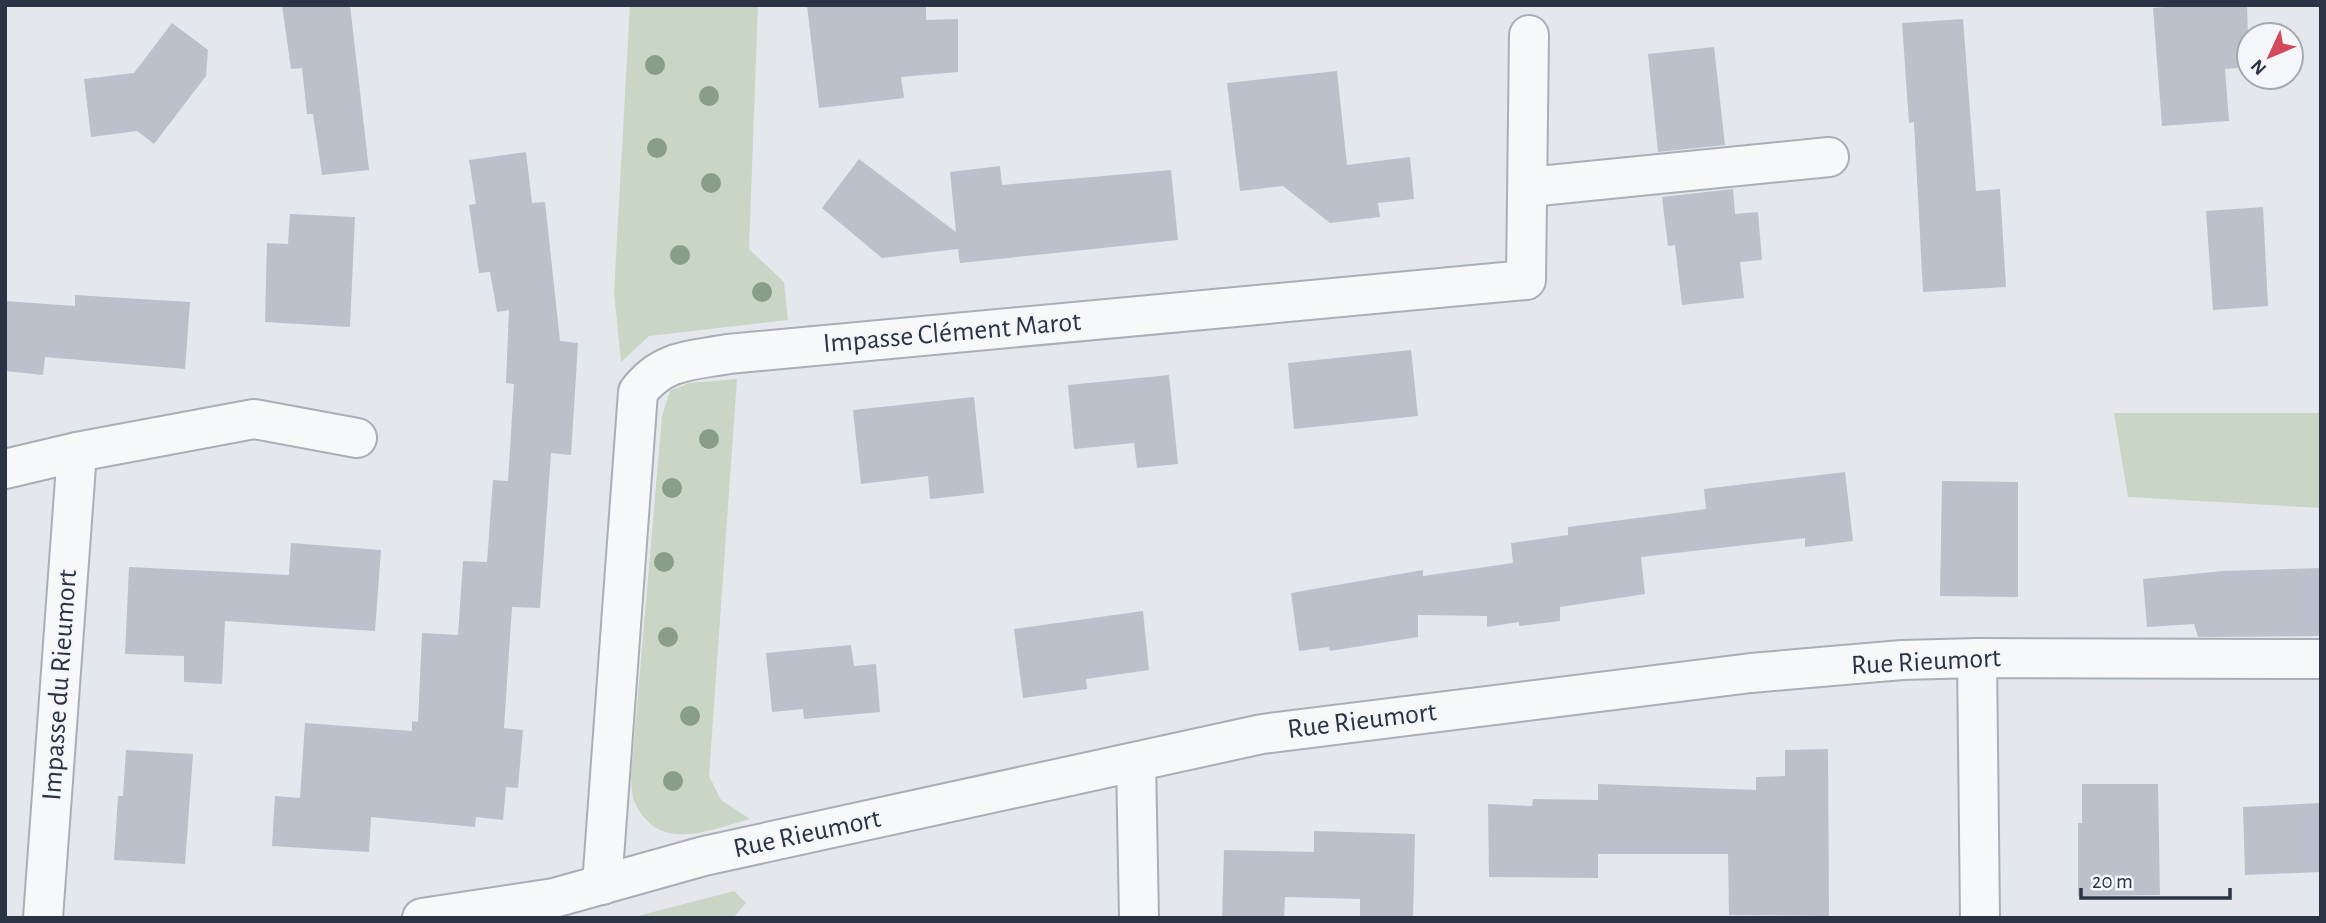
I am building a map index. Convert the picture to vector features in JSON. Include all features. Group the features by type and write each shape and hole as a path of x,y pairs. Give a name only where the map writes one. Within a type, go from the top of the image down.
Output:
{"street":[{"name":"Impasse Clément Marot","path":"602,885 638,392 650,376 673,364 728,354 1526,280 1529,35"},
{"path":"1529,187 1829,157"},
{"path":"5,469 77,452 254,419 357,438"},
{"name":"Impasse du Rieumort","path":"43,918 77,452"},
{"path":"1977,658 1980,918"},
{"name":"Rue Rieumort","path":"422,918 554,898 704,856 1262,734 1688,680 1888,662 1977,658 2321,659"},
{"path":"1136,762 1139,918"}],"green space":[{"path":"630,5 758,5 749,249 784,282 788,320 649,336 621,362 614,292"},
{"path":"737,379 709,776 721,800 750,819 702,832 671,833 657,829 645,819 634,800 631,776 662,416 670,391 689,383"},
{"path":"2114,413 2321,413 2321,508 2128,497"},
{"path":"734,891 746,903 733,918 630,918"}],"building":[{"path":"282,5 350,5 369,170 322,175 313,114 307,114 302,68 291,69"},
{"path":"807,5 926,5 926,20 958,19 958,72 901,77 904,98 819,108"},
{"path":"2247,5 2248,21 2235,21 2235,68 2225,69 2229,121 2162,126 2153,8"},
{"path":"1963,19 1976,191 2000,189 2006,287 1923,292 1914,122 1909,123 1902,23"},
{"path":"172,23 208,50 206,76 154,144 137,131 91,137 84,79 134,73"},
{"path":"1714,47 1725,145 1658,152 1648,54"},
{"path":"1337,71 1347,165 1410,157 1414,199 1378,203 1380,217 1330,223 1283,186 1240,191 1227,83"},
{"path":"526,152 532,203 545,202 560,341 578,343 571,455 551,453 540,608 512,607 504,728 523,730 518,788 506,787 503,820 476,817 475,827 371,817 369,852 272,846 275,796 300,798 305,723 412,731 412,721 418,722 422,633 458,635 463,561 487,562 493,480 508,481 514,384 506,383 509,310 497,312 490,272 479,273 469,205 476,204 469,160"},
{"path":"859,159 956,232 950,172 1000,166 1002,185 1171,170 1178,240 960,263 958,249 882,258 822,208"},
{"path":"1733,189 1735,214 1758,212 1762,260 1740,262 1744,298 1682,305 1675,245 1668,246 1662,197"},
{"path":"2263,207 2268,306 2213,310 2206,211"},
{"path":"290,214 355,217 350,327 265,322 267,243 288,244"},
{"path":"75,295 190,302 185,369 45,357 43,375 5,371 5,301 75,306"},
{"path":"1411,350 1418,416 1294,429 1288,363"},
{"path":"1169,375 1178,464 1137,468 1134,443 1074,449 1068,385"},
{"path":"974,397 984,493 930,499 928,476 861,484 853,410"},
{"path":"1845,472 1853,541 1805,547 1805,538 1641,557 1645,594 1560,607 1560,621 1519,626 1519,622 1487,627 1487,616 1418,615 1418,637 1330,651 1329,647 1299,651 1291,593 1423,570 1423,576 1513,563 1511,543 1568,535 1568,527 1706,509 1704,489"},
{"path":"1942,481 2018,482 2018,597 1940,596"},
{"path":"291,543 381,550 375,631 225,621 222,684 184,682 184,656 125,654 129,567 289,575"},
{"path":"2321,568 2321,636 2198,637 2194,624 2147,627 2143,579 2223,571"},
{"path":"1143,611 1149,670 1086,679 1087,689 1023,698 1014,629"},
{"path":"851,645 854,666 876,664 880,712 804,719 803,709 772,712 766,653"},
{"path":"1828,749 1829,916 1729,915 1728,854 1598,854 1598,878 1489,877 1488,804 1532,806 1533,799 1598,800 1598,784 1756,790 1756,777 1785,776 1785,750"},
{"path":"126,750 193,754 185,864 114,860 118,796 123,796"},
{"path":"2082,784 2158,784 2160,895 2078,896 2078,823 2082,823"},
{"path":"2321,803 2321,872 2245,875 2243,807"},
{"path":"1314,831 1415,834 1413,918 1360,918 1360,899 1285,897 1284,918 1222,918 1224,850 1314,852"}]}
